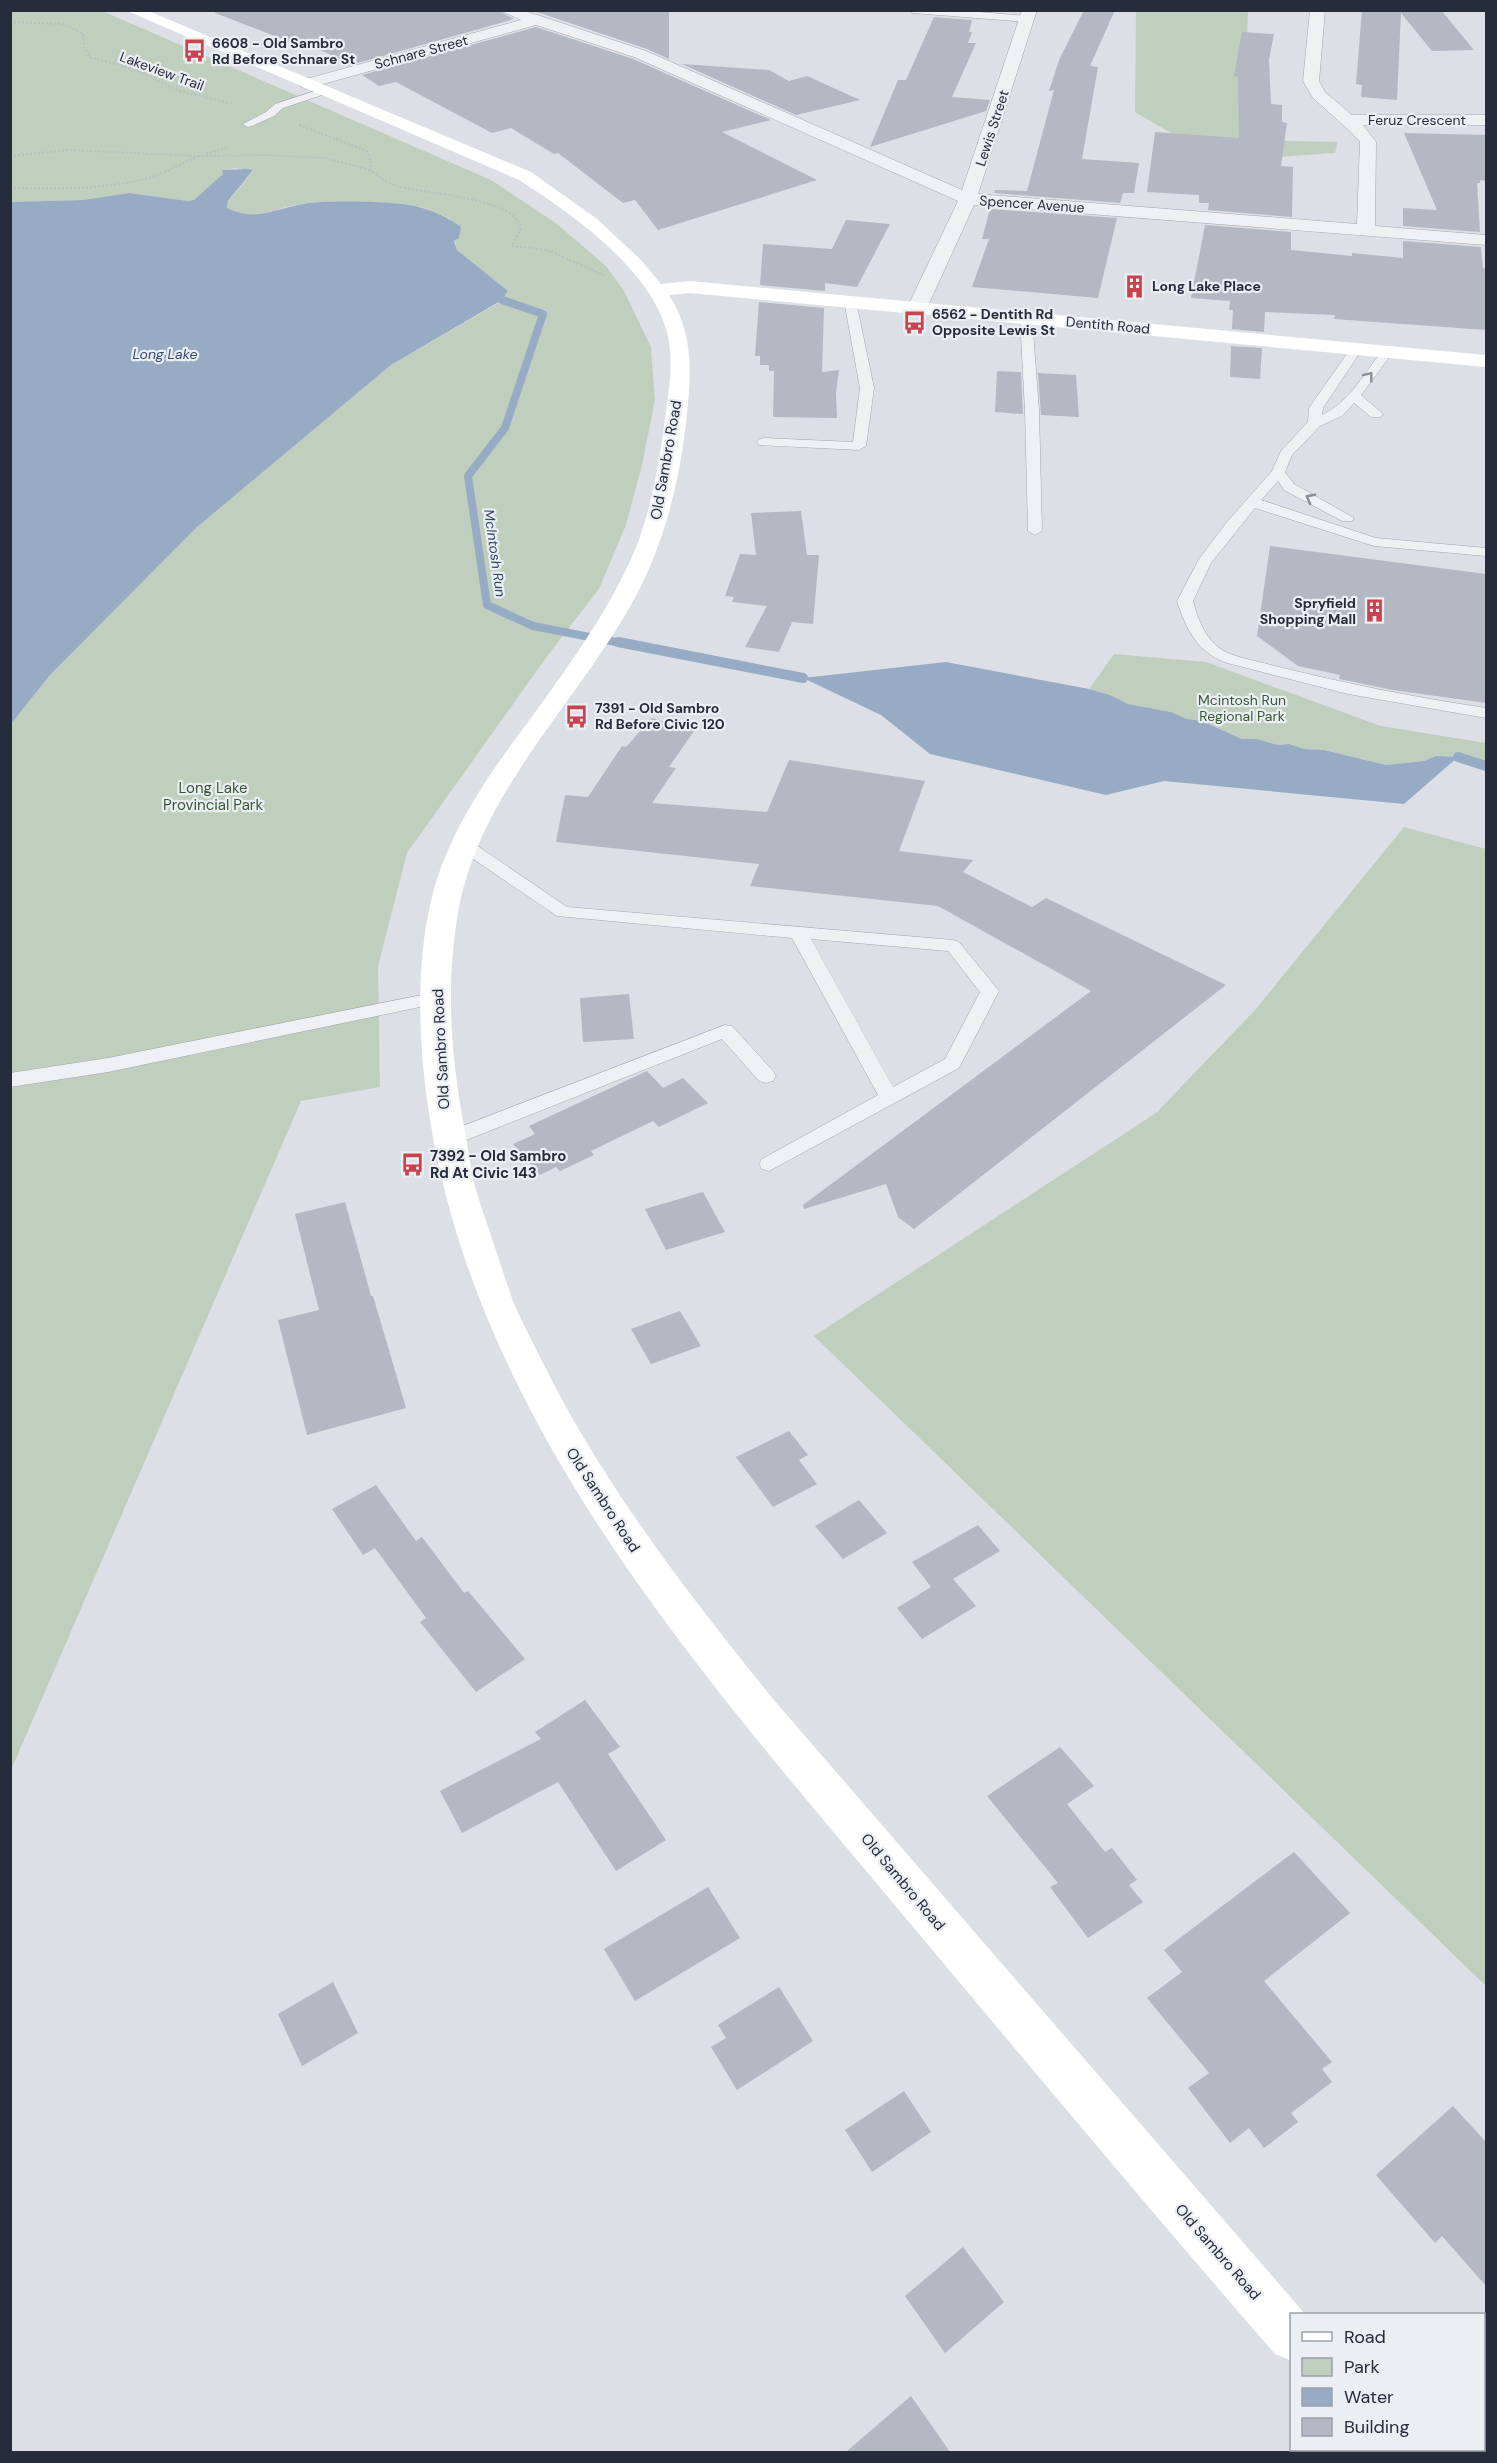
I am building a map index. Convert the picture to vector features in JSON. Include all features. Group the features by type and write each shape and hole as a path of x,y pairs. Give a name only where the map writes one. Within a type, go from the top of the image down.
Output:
{"main road":[{"name":"Old Sambro Road","path":"132,10 525,176 571,207 625,255 658,290 675,324 681,361 673,440 658,518 643,558 600,635 561,696 517,756 463,844 443,919 437,998 438,1064 448,1139 470,1228 491,1287 517,1348 567,1444 611,1516 663,1591 763,1718 1156,2181 1290,2335"},
{"name":"Dentith Road","path":"658,290 690,287 1486,361"}],"street":[{"name":"Spencer Avenue","path":"506,10 640,54 968,200 1486,240"},
{"name":"Feruz Crescent","path":"1318,10 1311,81 1319,95 1357,128 1368,142 1366,231"},
{"name":"Lewis Street","path":"917,308 968,200 1028,15"},
{"name":"Schnare Street","path":"305,84 537,20"},
{"name":"Feruz Crescent","path":"1347,120 1486,120"}],"lane":[{"path":"914,10 1028,15"},
{"path":"248,124 274,111 279,106 324,91"},
{"path":"764,442 859,446 867,388 850,302"},
{"path":"1026,318 1032,410 1035,531"},
{"path":"1315,423 1316,408 1357,348"},
{"path":"1388,351 1354,396 1337,412 1315,423 1286,454 1278,472 1204,562 1185,601 1193,628 1215,651 1321,685 1402,701 1486,713"},
{"path":"1354,396 1376,414"},
{"path":"1278,472 1289,487 1374,542 1486,552"},
{"path":"1252,502 1347,525"},
{"path":"463,844 563,912 953,946 990,991 952,1063 769,1164"},
{"path":"798,932 889,1098"},
{"path":"10,1080 108,1065 437,998"},
{"path":"448,1139 725,1031 766,1076"}],"path":[{"name":"Lakeview Trail","path":"10,22 64,24 83,34 84,47 90,57 136,70 180,91 229,104 265,106 303,127 367,151 372,164 370,170"},
{"path":"10,188 55,189 149,178 200,156 229,147"},
{"path":"10,156 69,150 200,156 325,158 370,170 394,185 467,198 505,211 518,219 521,226 520,234 512,246 547,250 613,279"}],"green space":[{"name":"Long Lake Provincial Park","path":"100,10 491,180 557,224 606,266 624,291 651,347 655,400 642,465 626,525 599,589 548,655 407,853 378,966 380,1087 301,1101 11,1770 11,724 50,675 196,528 391,365 502,301 508,291 457,250 450,219 421,207 381,203 317,202 257,214 226,208 228,202 253,171 236,168 222,170 224,174 194,200 188,201 129,193 83,200 11,202 11,11"},
{"path":"1136,11 1248,11 1243,140 1338,142 1335,153 1236,160 1176,136 1135,112"},
{"name":"Mcintosh Run Regional Park","path":"1114,654 1206,662 1381,726 1486,743 1486,763 1458,757 1436,756 1424,761 1386,765 1324,750 1304,749 1289,744 1278,745 1257,739 1242,739 1202,721 1187,719 1171,712 1128,704 1110,695 1089,689"},
{"path":"1404,827 1486,849 1486,1986 814,1336 1156,1113 1255,1010"}],"water":[{"name":"Long Lake","path":"222,170 253,170 228,201 227,208 247,214 256,214 313,203 379,202 425,209 461,227 459,238 454,241 457,250 508,291 502,300 391,365 196,528 50,675 11,724 11,202 83,200 129,193 188,201 194,200 223,174"},
{"path":"946,662 1089,689 1110,695 1128,704 1171,712 1187,719 1202,721 1242,739 1257,739 1278,745 1289,744 1304,749 1324,750 1386,765 1424,761 1436,756 1458,757 1404,804 1164,781 1106,795 930,754 881,715 803,678"}],"building":[{"path":"216,10 497,10 514,19 347,66 327,53 313,48 309,49 215,13"},
{"path":"531,10 669,10 669,59 647,49"},
{"path":"1084,10 1115,10 1090,66 1098,67 1082,159 1139,163 1134,193 1123,193 1120,203 994,193 995,190 1027,191 1054,90 1049,91 1059,60"},
{"path":"1362,10 1441,10 1474,50 1432,51 1401,13 1397,100 1361,97 1362,85 1356,84"},
{"path":"934,17 972,20 969,32 972,32 968,43 976,43 952,97 990,100 986,111 870,147 898,80 906,80"},
{"path":"536,27 633,59 771,120 722,132 817,180 658,230 635,200 623,203 558,153 554,154 511,128 492,133 396,82 379,86 362,75"},
{"path":"1242,32 1274,34 1269,60 1271,104 1282,105 1282,122 1287,123 1281,166 1293,167 1292,217 1208,210 1209,203 1199,203 1199,195 1147,192 1155,132 1239,138 1238,77 1234,76"},
{"path":"682,64 769,70 789,81 807,76 860,100 796,115"},
{"path":"1404,133 1486,135 1486,181 1480,180 1480,183 1477,183 1480,232 1403,226 1403,208 1437,210"},
{"path":"990,209 1117,218 1098,298 972,287 989,239 982,239"},
{"path":"846,220 890,224 857,287 825,283 825,291 760,285 763,244 832,249"},
{"path":"1205,225 1291,232 1291,250 1352,256 1352,253 1403,258 1403,241 1481,247 1483,268 1486,269 1486,330 1334,319 1335,315 1265,312 1264,332 1232,329 1233,310 1229,310 1230,301 1191,298"},
{"path":"759,302 824,308 822,372 839,370 836,393 837,418 773,417 774,371 769,371 769,365 760,365 760,356 755,356"},
{"path":"1231,346 1262,348 1260,379 1230,377"},
{"path":"997,371 1021,372 1023,414 995,412"},
{"path":"1038,373 1076,375 1079,417 1041,415"},
{"path":"801,511 807,555 819,555 813,624 792,622 779,652 745,647 767,606 732,602 734,597 725,596 740,554 756,555 751,513"},
{"name":"Spryfield Shopping Mall","path":"1270,546 1486,574 1486,703 1393,690 1339,679 1340,675 1298,666 1257,636"},
{"path":"652,718 694,731 669,767 676,768 652,803 767,812 789,760 925,781 899,851 973,860 963,872 1032,907 1046,898 1226,985 914,1229 898,1217 886,1184 804,1209 803,1205 1091,991 938,906 750,886 759,864 556,842 565,795 588,797 622,746 626,747"},
{"path":"629,994 634,1039 583,1042 580,998"},
{"path":"647,1071 663,1088 683,1078 708,1103 659,1127 653,1121 591,1151 594,1155 560,1171 556,1167 540,1175 513,1144 535,1134 529,1126"},
{"path":"703,1192 725,1232 666,1250 645,1209"},
{"path":"345,1202 406,1408 307,1435 278,1320 319,1310 295,1214"},
{"path":"680,1311 701,1346 651,1364 631,1329"},
{"path":"789,1431 808,1455 799,1460 817,1484 773,1507 736,1457"},
{"path":"376,1485 416,1541 422,1537 464,1593 468,1591 525,1659 476,1692 420,1622 426,1618 375,1548 363,1555 332,1509"},
{"path":"859,1500 887,1533 843,1559 815,1526"},
{"path":"978,1525 1000,1551 953,1579 976,1606 922,1639 897,1608 931,1587 912,1562"},
{"path":"585,1700 620,1747 608,1754 666,1840 616,1871 558,1782 462,1833 440,1791 541,1739 535,1732"},
{"path":"1060,1747 1094,1786 1067,1804 1105,1852 1112,1848 1137,1880 1129,1885 1143,1902 1088,1938 1050,1887 1058,1883 987,1796"},
{"path":"1294,1852 1350,1913 1264,1981 1332,2062 1322,2069 1332,2082 1291,2113 1298,2122 1264,2148 1249,2128 1230,2143 1188,2088 1209,2073 1147,1998 1182,1972 1164,1950"},
{"path":"708,1887 740,1938 635,2001 604,1949"},
{"path":"333,1982 358,2033 302,2066 278,2014"},
{"path":"779,1987 813,2041 737,2090 711,2047 726,2038 718,2025"},
{"path":"904,2091 931,2132 872,2172 845,2130"},
{"path":"1453,2106 1486,2142 1486,2286 1442,2236 1435,2243 1376,2175"},
{"path":"963,2247 1004,2302 945,2353 905,2296"},
{"path":"911,2396 950,2452 846,2452"}],"waterway":[{"name":"McIntosh Run","path":"502,300 543,314 505,428 468,476 487,605 533,626 626,644"},
{"name":"McIntosh Run","path":"618,642 803,678"},
{"name":"McIntosh Run","path":"1458,757 1486,766"}],"place":[{"name":"6608 - Old Sambro Rd Before Schnare St","path":"194,51"},
{"name":"Long Lake Place","path":"1134,286"},
{"name":"6562 - Dentith Rd Opposite Lewis St","path":"914,322"},
{"name":"Spryfield Shopping Mall","path":"1374,611"},
{"name":"7391 - Old Sambro Rd Before Civic 120","path":"577,716"},
{"name":"7392 - Old Sambro Rd At Civic 143","path":"412,1165"}]}
